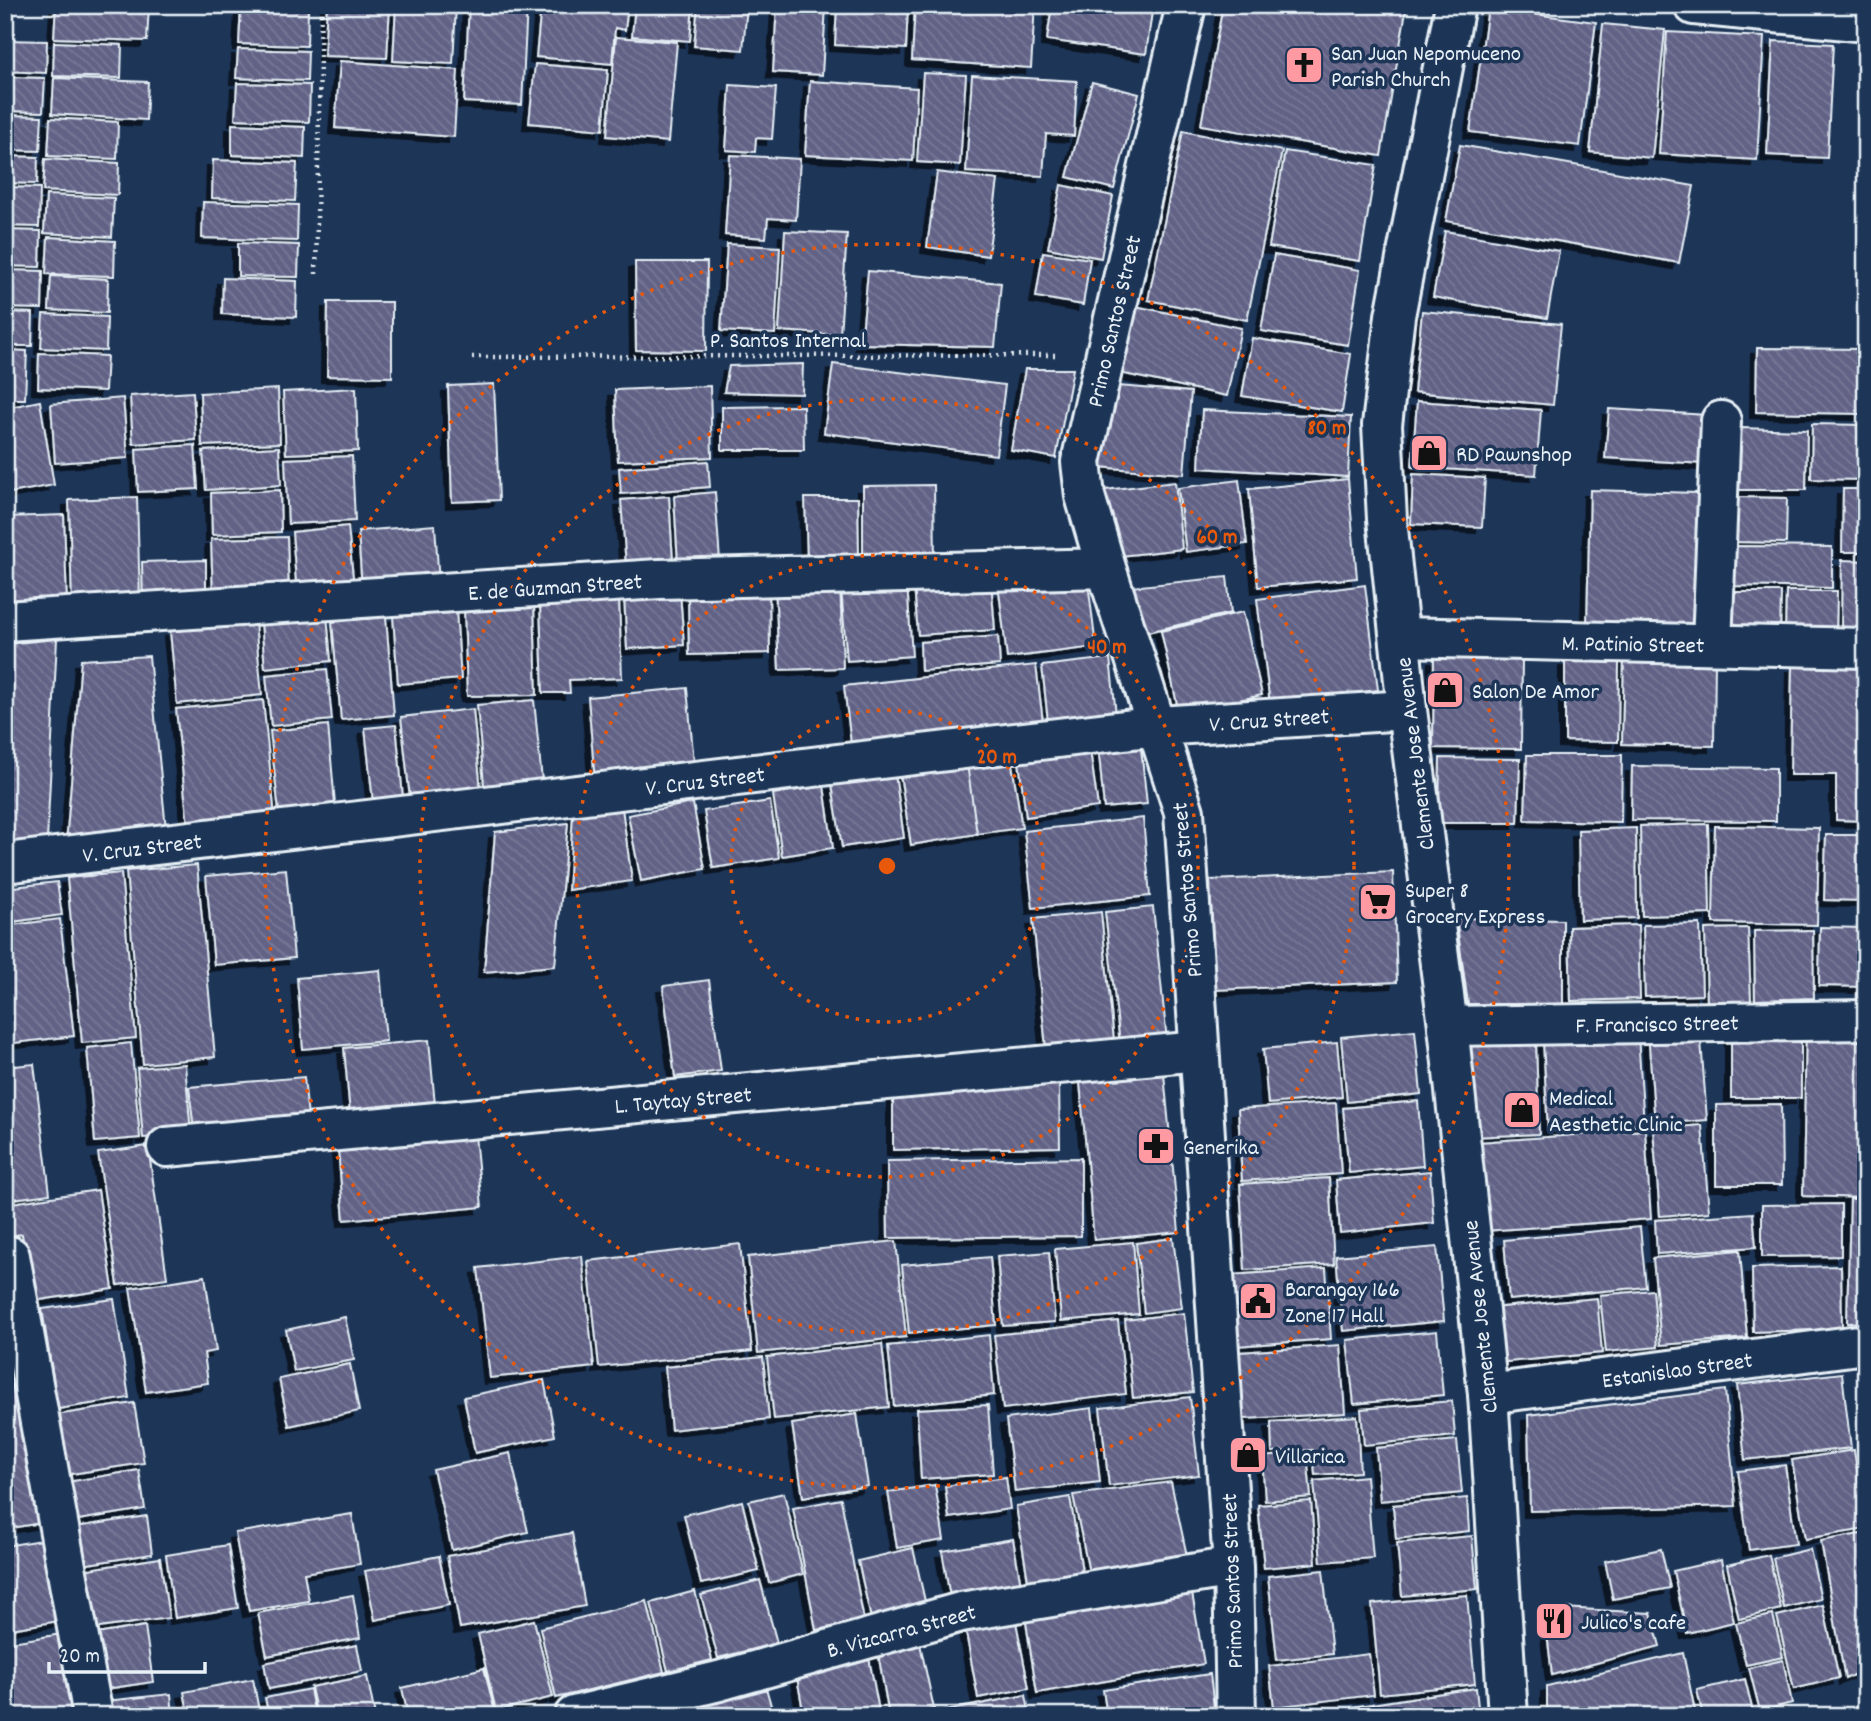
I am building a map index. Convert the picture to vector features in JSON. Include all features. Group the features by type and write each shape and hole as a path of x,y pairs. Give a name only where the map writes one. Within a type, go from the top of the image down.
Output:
{"street":[{"name":"Primo Santos Street","path":"1186,5 1081,462 1085,496 1106,568 1184,812 1233,1567 1236,1716"},
{"name":"Clemente Jose Avenue","path":"1455,5 1395,316 1382,425 1387,519 1407,710 1448,1026 1488,1394 1508,1716"},
{"path":"1694,5 1866,22"},
{"path":"1712,644 1721,421"},
{"name":"E. de Guzman Street","path":"5,621 659,579 1106,568"},
{"name":"M. Patinio Street","path":"1400,637 1866,648"},
{"name":"V. Cruz Street","path":"5,863 1158,726 1407,710"},
{"name":"F. Francisco Street","path":"1448,1026 1866,1020"},
{"name":"L. Taytay Street","path":"167,1147 1199,1051"},
{"path":"10,1256 93,1716"},
{"name":"Estanislao Street","path":"1488,1394 1866,1344"},
{"name":"B. Vizcarra Street","path":"574,1716 719,1681 961,1612 1233,1567"}],"path":[{"path":"316,274 321,5"},
{"name":"P. Santos Internal","path":"472,357 1105,355"}],"building":[{"path":"56,5 149,5 147,41 54,38"},
{"path":"327,5 390,5 387,58 324,56"},
{"path":"396,5 456,5 453,64 393,61"},
{"path":"469,5 527,5 522,105 464,102"},
{"path":"541,5 628,5 625,30 615,28 612,64 536,57"},
{"path":"635,5 693,5 690,41 632,36"},
{"path":"698,5 747,5 743,50 694,46"},
{"path":"777,5 826,5 822,75 773,72"},
{"path":"837,5 908,5 906,49 835,45"},
{"path":"915,5 1035,5 1031,68 912,60"},
{"path":"1052,5 1153,5 1146,54 1047,40"},
{"name":"San Juan Nepomuceno Parish Church","path":"1223,5 1407,5 1381,156 1201,125"},
{"path":"241,6 308,9 307,46 239,44"},
{"path":"1488,8 1596,22 1580,146 1470,132"},
{"path":"1603,24 1665,30 1652,158 1590,152"},
{"path":"1667,32 1764,37 1757,160 1659,154"},
{"path":"616,37 677,42 668,142 607,136"},
{"path":"5,40 47,41 46,73 5,71"},
{"path":"1773,41 1833,44 1827,158 1767,155"},
{"path":"54,42 122,45 121,78 53,76"},
{"path":"238,49 308,51 307,81 236,78"},
{"path":"340,61 458,70 454,137 335,128"},
{"path":"535,64 608,70 603,130 529,123"},
{"path":"923,73 966,75 960,165 917,162"},
{"path":"972,75 1077,81 1074,136 1046,134 1043,176 966,172"},
{"path":"5,77 45,78 43,112 5,111"},
{"path":"54,78 148,82 146,120 52,114"},
{"path":"810,81 917,88 913,161 805,155"},
{"path":"1092,82 1139,94 1114,189 1067,177"},
{"path":"237,83 310,85 309,122 235,119"},
{"path":"730,85 776,88 772,139 756,138 755,152 726,150"},
{"path":"5,115 42,116 40,151 5,150"},
{"path":"50,118 118,122 117,159 48,156"},
{"path":"232,124 305,127 304,158 232,155"},
{"path":"1183,131 1282,151 1247,320 1148,300"},
{"path":"1460,145 1694,186 1679,263 1446,221"},
{"path":"1285,151 1376,165 1360,261 1269,247"},
{"path":"730,155 800,159 796,220 768,218 766,238 725,235"},
{"path":"5,156 38,157 37,184 5,183"},
{"path":"45,159 119,163 118,195 43,191"},
{"path":"213,160 297,163 295,201 212,198"},
{"path":"937,172 998,180 988,256 927,247"},
{"path":"1061,185 1113,196 1101,258 1048,248"},
{"path":"5,187 40,188 39,227 5,226"},
{"path":"46,195 114,198 112,237 44,233"},
{"path":"203,202 298,205 297,241 202,238"},
{"path":"5,230 41,231 40,267 5,266"},
{"path":"785,231 847,234 840,335 779,331"},
{"path":"1445,231 1559,251 1547,318 1433,297"},
{"path":"48,237 115,241 114,276 46,274"},
{"path":"238,243 299,245 298,277 238,276"},
{"path":"727,244 780,247 775,334 721,331"},
{"path":"1043,252 1090,259 1083,305 1036,297"},
{"path":"1274,255 1360,270 1348,345 1261,331"},
{"path":"635,262 707,262 706,351 636,350"},
{"path":"5,270 43,271 42,309 5,308"},
{"path":"868,271 1001,283 995,347 861,344"},
{"path":"51,276 108,279 107,313 49,310"},
{"path":"223,278 297,281 296,317 222,314"},
{"path":"328,302 392,302 392,377 327,376"},
{"path":"1130,305 1241,328 1227,396 1115,372"},
{"path":"1422,311 1561,324 1553,405 1414,392"},
{"path":"5,312 33,313 32,346 5,346"},
{"path":"43,314 107,317 106,351 41,348"},
{"path":"1252,338 1351,354 1342,412 1242,396"},
{"path":"1757,348 1864,349 1862,414 1756,412"},
{"path":"5,350 27,351 25,399 5,399"},
{"path":"39,353 107,356 105,391 38,388"},
{"path":"803,364 802,394 724,392 729,366"},
{"path":"833,364 1005,385 996,455 824,433"},
{"path":"1025,369 1073,369 1056,458 1011,450"},
{"path":"494,384 499,500 452,502 448,386"},
{"path":"1106,385 1191,392 1184,474 1098,467"},
{"path":"710,386 712,457 618,461 615,390"},
{"path":"356,388 358,451 286,454 283,392"},
{"path":"278,389 280,443 202,446 200,393"},
{"path":"193,392 196,440 133,444 130,396"},
{"path":"123,398 128,458 55,463 51,404"},
{"path":"40,401 54,485 5,494 5,408"},
{"path":"1417,401 1541,410 1536,475 1412,467"},
{"path":"803,406 804,450 722,450 722,407"},
{"path":"1609,409 1707,415 1704,464 1605,458"},
{"path":"1202,410 1351,417 1348,477 1199,468"},
{"path":"1812,424 1866,425 1866,480 1811,479"},
{"path":"1741,428 1807,430 1806,490 1739,490"},
{"path":"195,445 198,489 138,492 136,449"},
{"path":"279,447 281,485 206,490 203,451"},
{"path":"352,456 355,521 288,524 285,459"},
{"path":"708,461 710,487 621,494 619,468"},
{"path":"1413,474 1485,478 1482,527 1411,524"},
{"path":"1348,479 1357,578 1258,587 1249,489"},
{"path":"1239,480 1247,544 1186,552 1178,488"},
{"path":"1175,482 1182,549 1112,557 1105,490"},
{"path":"934,485 935,563 863,564 863,486"},
{"path":"1843,489 1866,489 1866,552 1842,552"},
{"path":"280,490 281,532 212,535 211,493"},
{"path":"1590,490 1698,493 1694,629 1587,627"},
{"path":"715,492 720,561 678,564 674,496"},
{"path":"669,496 673,562 626,566 621,500"},
{"path":"137,497 140,602 72,604 69,500"},
{"path":"1736,497 1787,498 1786,543 1735,542"},
{"path":"805,498 858,498 859,557 807,558"},
{"path":"64,515 67,604 5,606 5,517"},
{"path":"435,525 439,583 362,589 358,531"},
{"path":"348,526 354,588 297,594 292,532"},
{"path":"287,537 289,595 213,597 211,539"},
{"path":"1734,546 1832,547 1832,588 1734,586"},
{"path":"206,560 206,602 143,604 142,562"},
{"path":"1842,560 1866,561 1866,632 1841,632"},
{"path":"1227,577 1231,613 1143,633 1130,587"},
{"path":"840,579 843,668 779,670 775,582"},
{"path":"991,580 995,630 918,635 914,585"},
{"path":"1088,582 1096,647 1007,658 999,591"},
{"path":"907,583 912,656 847,661 841,588"},
{"path":"1365,585 1378,690 1270,704 1257,599"},
{"path":"769,591 770,653 689,655 688,593"},
{"path":"1786,591 1837,591 1836,636 1785,635"},
{"path":"680,592 684,645 627,649 624,596"},
{"path":"1727,592 1781,592 1780,636 1726,636"},
{"path":"619,600 622,678 569,680 570,693 543,693 540,603"},
{"path":"534,606 537,695 467,696 464,608"},
{"path":"456,611 461,679 398,684 393,616"},
{"path":"1243,612 1262,695 1179,713 1161,631"},
{"path":"327,615 331,661 265,668 261,622"},
{"path":"386,617 394,715 341,720 332,622"},
{"path":"255,623 262,695 177,704 170,631"},
{"path":"998,636 1000,665 921,671 920,642"},
{"path":"57,639 47,841 5,845 5,644"},
{"path":"149,656 166,829 66,844 81,660"},
{"path":"1434,657 1522,659 1521,749 1433,748"},
{"path":"1110,658 1117,724 1049,731 1042,666"},
{"path":"1624,658 1715,659 1714,746 1622,744"},
{"path":"1565,661 1619,662 1618,742 1565,741"},
{"path":"1036,665 1044,730 852,752 844,686"},
{"path":"1792,666 1866,667 1866,821 1836,820 1836,775 1790,775"},
{"path":"327,669 332,720 271,726 266,675"},
{"path":"687,688 695,773 595,782 588,697"},
{"path":"263,700 276,827 189,836 176,709"},
{"path":"534,700 543,791 485,796 477,705"},
{"path":"473,709 482,801 411,808 401,717"},
{"path":"328,725 336,815 280,821 270,731"},
{"path":"396,725 404,808 374,811 365,728"},
{"path":"1140,739 1147,804 1104,808 1098,743"},
{"path":"1089,743 1098,807 1026,817 1018,753"},
{"path":"1527,755 1622,755 1621,822 1525,820"},
{"path":"1011,757 1022,828 977,834 967,764"},
{"path":"1440,758 1520,759 1518,823 1439,823"},
{"path":"967,764 977,834 911,845 900,774"},
{"path":"1632,766 1776,768 1776,821 1631,820"},
{"path":"895,774 904,838 842,847 832,784"},
{"path":"824,786 833,848 782,856 773,794"},
{"path":"770,801 779,858 713,868 704,811"},
{"path":"693,803 705,869 641,881 628,815"},
{"path":"622,808 632,881 568,890 573,815"},
{"path":"1143,818 1150,896 1033,908 1024,831"},
{"path":"568,823 555,966 484,972 495,832"},
{"path":"1708,824 1710,914 1642,916 1640,826"},
{"path":"1715,826 1819,828 1817,925 1713,923"},
{"path":"1636,828 1637,918 1580,920 1578,830"},
{"path":"1826,835 1866,835 1866,901 1824,900"},
{"path":"197,865 215,1057 143,1064 126,871"},
{"path":"286,869 294,958 214,965 206,876"},
{"path":"1393,872 1397,982 1215,990 1210,880"},
{"path":"121,873 136,1038 82,1043 67,878"},
{"path":"57,882 62,915 5,923 5,888"},
{"path":"1153,907 1167,1040 1120,1044 1105,912"},
{"path":"1101,912 1114,1041 1046,1048 1033,919"},
{"path":"1456,918 1563,920 1563,1004 1468,1004"},
{"path":"60,919 74,1036 6,1044 5,926"},
{"path":"1700,924 1702,995 1645,997 1643,925"},
{"path":"1638,925 1640,999 1571,1001 1569,927"},
{"path":"1820,927 1866,928 1866,987 1819,986"},
{"path":"1748,928 1751,1001 1707,1002 1705,929"},
{"path":"1813,930 1814,998 1755,1000 1754,931"},
{"path":"380,970 386,1041 303,1049 297,978"},
{"path":"709,980 721,1071 675,1077 663,986"},
{"path":"1806,1025 1866,1027 1866,1198 1803,1196"},
{"path":"1700,1027 1707,1120 1655,1124 1648,1032"},
{"path":"1731,1028 1801,1028 1801,1098 1731,1098"},
{"path":"1415,1030 1421,1094 1347,1102 1341,1037"},
{"path":"1638,1035 1644,1125 1548,1131 1543,1041"},
{"path":"429,1040 435,1105 350,1114 344,1048"},
{"path":"1337,1042 1342,1097 1268,1104 1263,1049"},
{"path":"1536,1042 1539,1134 1471,1137 1468,1045"},
{"path":"131,1043 140,1138 95,1142 87,1048"},
{"path":"1163,1063 1179,1232 1094,1240 1079,1071"},
{"path":"34,1064 50,1194 5,1200 5,1067"},
{"path":"185,1064 191,1134 143,1138 137,1068"},
{"path":"304,1077 309,1128 195,1139 189,1087"},
{"path":"1059,1083 1060,1147 893,1150 893,1086"},
{"path":"1418,1101 1423,1166 1349,1173 1343,1108"},
{"path":"1336,1103 1341,1174 1242,1181 1238,1109"},
{"path":"1781,1104 1782,1185 1716,1185 1716,1105"},
{"path":"474,1125 482,1207 344,1220 337,1137"},
{"path":"1702,1125 1709,1212 1660,1216 1653,1129"},
{"path":"1645,1130 1651,1219 1484,1231 1479,1142"},
{"path":"148,1146 167,1278 118,1285 98,1153"},
{"path":"1081,1158 1081,1236 888,1238 887,1161"},
{"path":"1430,1171 1434,1223 1340,1233 1336,1180"},
{"path":"1329,1178 1334,1264 1245,1270 1240,1184"},
{"path":"98,1190 113,1289 33,1301 22,1234 5,1237 5,1204"},
{"path":"1850,1199 1866,1199 1866,1322 1847,1323"},
{"path":"1841,1204 1841,1256 1762,1257 1762,1205"},
{"path":"1753,1213 1756,1247 1657,1254 1655,1220"},
{"path":"1640,1227 1646,1287 1509,1300 1504,1240"},
{"path":"1173,1238 1182,1308 1144,1313 1136,1243"},
{"path":"896,1241 906,1337 758,1353 748,1257"},
{"path":"1133,1242 1139,1314 1061,1321 1055,1249"},
{"path":"740,1244 752,1351 599,1367 588,1261"},
{"path":"1437,1247 1444,1321 1343,1331 1336,1256"},
{"path":"1740,1250 1747,1338 1661,1345 1653,1258"},
{"path":"1049,1252 1055,1322 1003,1326 997,1256"},
{"path":"582,1256 594,1367 490,1378 478,1268"},
{"path":"990,1257 996,1325 909,1333 902,1265"},
{"path":"1841,1266 1842,1329 1753,1332 1752,1268"},
{"path":"1326,1268 1331,1339 1236,1346 1231,1275"},
{"path":"205,1276 216,1351 204,1353 208,1383 146,1392 130,1288"},
{"path":"1653,1290 1658,1347 1606,1352 1600,1295"},
{"path":"1597,1298 1602,1353 1497,1363 1492,1308"},
{"path":"114,1299 129,1398 58,1409 42,1309"},
{"path":"1184,1313 1193,1392 1133,1398 1125,1320"},
{"path":"345,1317 354,1360 294,1371 286,1330"},
{"path":"1118,1321 1126,1394 1003,1409 994,1335"},
{"path":"1437,1331 1443,1395 1354,1404 1347,1340"},
{"path":"989,1335 994,1395 894,1406 888,1346"},
{"path":"882,1344 889,1407 774,1419 767,1357"},
{"path":"1340,1345 1345,1413 1244,1419 1239,1352"},
{"path":"763,1357 769,1419 671,1430 665,1367"},
{"path":"350,1364 359,1411 289,1426 279,1379"},
{"path":"16,1369 41,1523 5,1529 5,1371"},
{"path":"1842,1373 1851,1448 1745,1460 1737,1385"},
{"path":"544,1380 555,1436 475,1453 464,1397"},
{"path":"1725,1390 1736,1506 1530,1511 1528,1415"},
{"path":"1190,1397 1199,1475 1109,1486 1100,1408"},
{"path":"1452,1401 1455,1436 1364,1445 1361,1409"},
{"path":"134,1403 144,1463 58,1476 49,1416"},
{"path":"988,1405 993,1474 921,1479 917,1409"},
{"path":"1092,1408 1100,1482 1015,1492 1006,1419"},
{"path":"857,1414 868,1486 803,1497 792,1424"},
{"path":"1357,1416 1360,1472 1315,1475 1313,1450 1272,1452 1271,1422"},
{"path":"1457,1440 1462,1493 1380,1501 1376,1448"},
{"path":"1854,1450 1866,1529 1805,1539 1792,1460"},
{"path":"510,1453 528,1532 452,1550 433,1470"},
{"path":"1307,1453 1311,1497 1265,1501 1262,1457"},
{"path":"1785,1465 1796,1544 1749,1550 1738,1471"},
{"path":"139,1470 145,1509 66,1522 61,1483"},
{"path":"1366,1476 1373,1558 1321,1562 1314,1481"},
{"path":"1006,1477 1010,1509 949,1518 945,1486"},
{"path":"1171,1482 1187,1556 1090,1577 1073,1495"},
{"path":"935,1485 944,1540 897,1548 888,1492"},
{"path":"784,1493 803,1574 769,1583 749,1501"},
{"path":"1070,1497 1083,1577 1029,1587 1016,1506"},
{"path":"1467,1498 1469,1531 1396,1539 1393,1505"},
{"path":"841,1499 864,1621 816,1630 793,1508"},
{"path":"742,1501 759,1571 701,1584 684,1515"},
{"path":"1311,1501 1316,1563 1264,1568 1258,1505"},
{"path":"352,1514 360,1564 304,1573 309,1601 249,1611 235,1533"},
{"path":"147,1516 152,1554 75,1566 69,1528"},
{"path":"572,1533 585,1606 460,1628 447,1556"},
{"path":"1866,1533 1866,1669 1845,1679 1821,1541"},
{"path":"1472,1536 1477,1589 1402,1596 1397,1543"},
{"path":"53,1538 65,1620 5,1630 5,1546"},
{"path":"1013,1539 1022,1591 951,1603 942,1551"},
{"path":"228,1545 238,1608 175,1618 166,1555"},
{"path":"913,1548 927,1610 872,1623 858,1561"},
{"path":"1661,1549 1670,1588 1613,1599 1605,1561"},
{"path":"1810,1549 1821,1599 1784,1608 1773,1558"},
{"path":"1769,1555 1781,1609 1739,1619 1727,1565"},
{"path":"439,1556 449,1605 375,1620 365,1571"},
{"path":"160,1558 169,1618 85,1630 76,1571"},
{"path":"1721,1560 1734,1622 1687,1633 1673,1571"},
{"path":"1323,1570 1332,1654 1277,1660 1268,1576"},
{"path":"760,1580 777,1643 718,1658 701,1595"},
{"path":"1191,1587 1204,1664 1037,1693 1025,1616"},
{"path":"695,1591 712,1660 668,1671 651,1603"},
{"path":"353,1595 360,1638 267,1656 258,1613"},
{"path":"1467,1595 1475,1684 1380,1694 1372,1604"},
{"path":"647,1601 664,1672 556,1698 540,1628"},
{"path":"1823,1605 1839,1678 1794,1689 1777,1616"},
{"path":"1544,1607 1651,1613 1660,1646 1552,1675"},
{"path":"1014,1612 1029,1688 978,1698 964,1622"},
{"path":"1773,1615 1783,1657 1746,1665 1736,1623"},
{"path":"534,1620 553,1697 496,1711 478,1634"},
{"path":"145,1626 153,1682 99,1690 90,1635"},
{"path":"62,1634 74,1716 5,1716 5,1643"},
{"path":"919,1639 934,1709 889,1716 877,1647"},
{"path":"357,1645 362,1671 269,1689 264,1663"},
{"path":"1683,1653 1696,1716 1547,1716 1547,1686"},
{"path":"1369,1654 1374,1695 1274,1707 1269,1666"},
{"path":"869,1658 880,1716 804,1716 796,1672"},
{"path":"1783,1660 1792,1703 1760,1711 1749,1668"},
{"path":"484,1668 496,1716 408,1716 402,1688"},
{"path":"1210,1674 1215,1716 1107,1716 1103,1690"},
{"path":"367,1676 375,1716 317,1716 311,1687"},
{"path":"253,1679 260,1716 189,1716 184,1692"},
{"path":"1745,1679 1754,1716 1703,1716 1697,1690"},
{"path":"764,1681 774,1716 642,1716"},
{"path":"1476,1688 1479,1716 1348,1716 1352,1707"},
{"path":"310,1689 315,1716 269,1716 265,1698"},
{"path":"171,1694 173,1716 107,1716 106,1701"},
{"path":"1026,1695 1030,1716 920,1716"}],"place":[{"name":"San Juan Nepomuceno Parish Church","path":"1304,65"},
{"name":"RD Pawnshop","path":"1429,453"},
{"name":"Salon De Amor","path":"1445,690"},
{"name":"Super 8 Grocery Express","path":"1378,902"},
{"name":"Medical Aesthetic Clinic","path":"1522,1110"},
{"name":"Generika","path":"1156,1146"},
{"name":"Barangay 166 Zone 17 Hall","path":"1258,1301"},
{"name":"Villarica","path":"1248,1455"},
{"name":"Julico's cafe","path":"1554,1621"}]}
